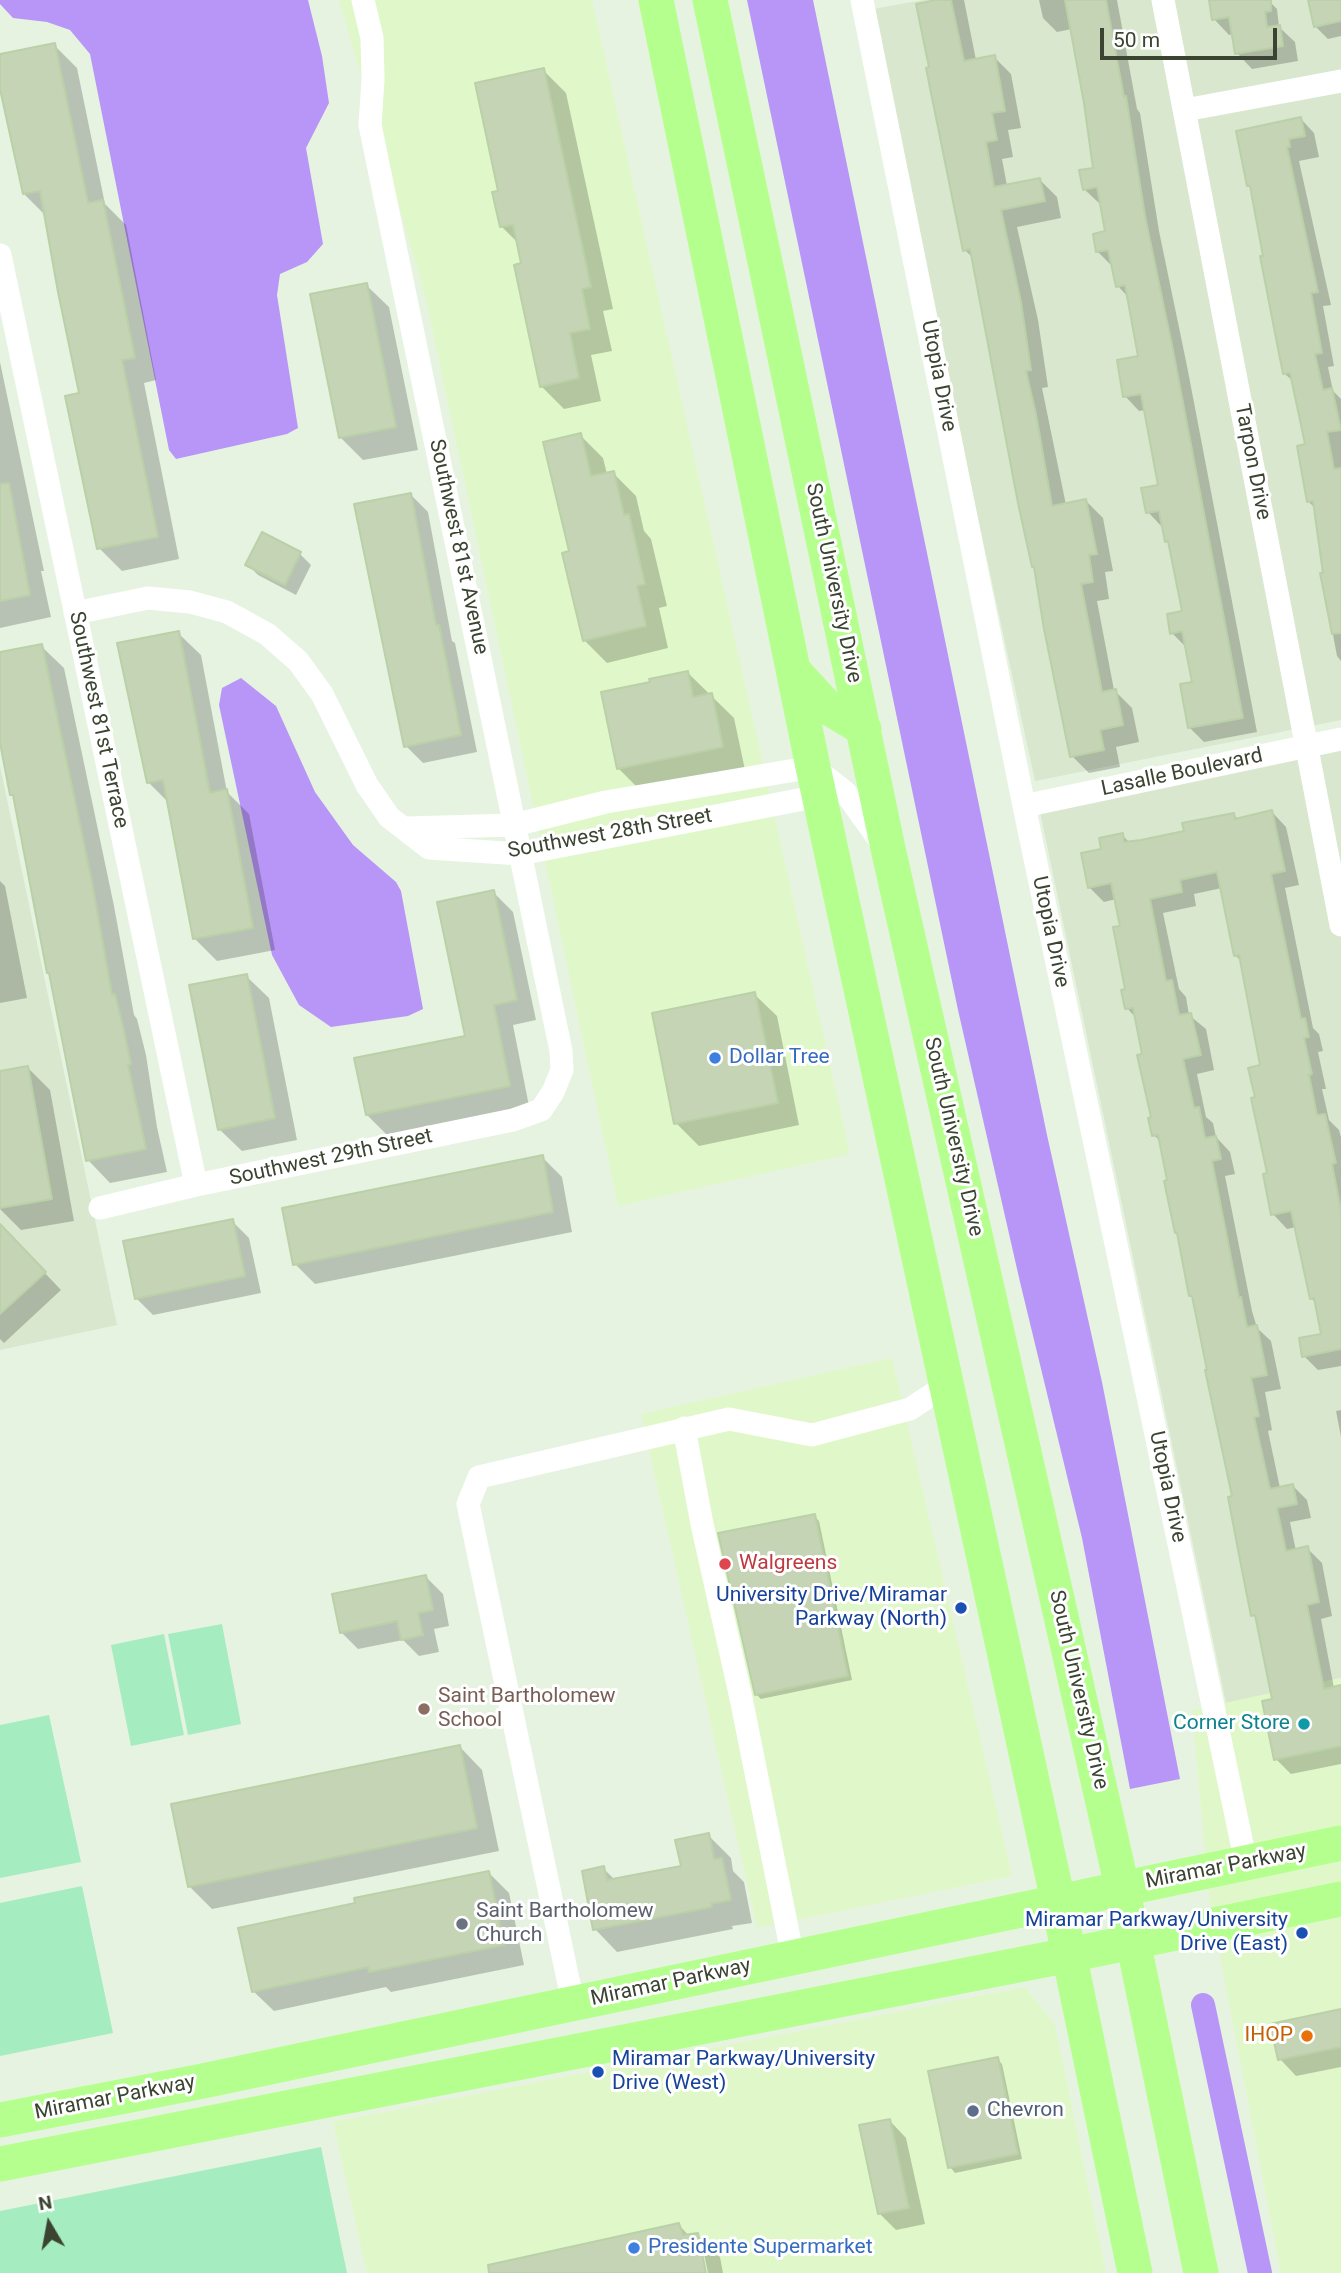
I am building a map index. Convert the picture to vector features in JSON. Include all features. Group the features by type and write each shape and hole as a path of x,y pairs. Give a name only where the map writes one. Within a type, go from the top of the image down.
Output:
{"main road":[{"path":"656,0 816,781 901,1181 948,1384 1135,2273"},
{"name":"South University Drive","path":"710,0 889,853 1122,1887 1201,2273"},
{"path":"793,670 826,706 864,729"},
{"name":"Miramar Parkway","path":"0,2120 198,2082 1341,1843"},
{"name":"Miramar Parkway","path":"0,2164 1069,1955 1341,1899"},
{"path":"536,2060 570,2029 573,2003"},
{"path":"354,2095 353,2081 360,2064 377,2044"},
{"path":"166,2132 192,2112 200,2098 198,2082"}],"street":[{"name":"Southwest 81st Avenue","path":"363,0 372,38 370,125 561,1051 562,1070 553,1092"},
{"name":"Utopia Drive","path":"862,0 1024,806 1246,1863"},
{"name":"Tarpon Drive","path":"1163,0 1341,925"},
{"path":"1185,110 1341,81"},
{"name":"Southwest 81st Terrace","path":"0,255 196,1185"},
{"name":"Southwest 28th Street","path":"75,613 148,598 190,602 227,612 267,634 298,660 322,694 366,785 389,817 429,848 520,853 816,781"},
{"name":"Lasalle Boulevard","path":"1024,806 1341,739"},
{"name":"Southwest 28th Street","path":"406,828 514,825 606,802 816,781"},
{"path":"816,781 845,792 889,853"},
{"name":"Southwest 29th Street","path":"100,1208 196,1185 513,1120 541,1110 553,1092"},
{"path":"573,2003 468,1504 479,1477 729,1419 812,1435 910,1409 948,1384"},
{"path":"684,1429 793,1958"}],"shaded area":[{"path":"0,0 308,0 322,56 329,103 306,148 323,244 307,262 280,274 277,295 298,428 287,434 176,459 169,450 90,54 70,30 47,22 13,18 0,4"},
{"path":"339,0 592,0 850,1154 618,1206 425,295"},
{"path":"747,0 813,0 1047,1135 1102,1382 1180,1779 1130,1789 1082,1538 958,1010"},
{"path":"923,0 1341,0 1341,720 1035,781 868,10"},
{"path":"241,678 276,706 315,792 353,845 396,882 401,891 423,1009 408,1016 331,1027 299,1005 272,955 219,705 222,688"},
{"path":"1341,747 1341,1678 1226,1703 1039,807"},
{"path":"0,766 117,1325 0,1350"},
{"path":"892,1358 1012,1876 757,1928 641,1414"},
{"path":"222,1624 241,1724 188,1735 168,1634"},
{"path":"164,1634 184,1735 131,1746 111,1645"},
{"path":"1341,1678 1341,2273 1281,2273 1210,1906 1192,1710"},
{"path":"49,1715 81,1862 0,1878 0,1725"},
{"path":"82,1886 113,2033 0,2056 0,1903"},
{"path":"1025,1987 1055,2025 1106,2273 367,2273 333,2122"},
{"path":"321,2147 347,2273 0,2273 0,2211"}],"building":[{"path":"951,0 964,61 995,55 1005,111 992,113 997,140 986,142 994,187 1040,178 1045,201 1001,210 1021,302 1031,370 1026,371 1052,506 1086,499 1097,554 1089,555 1093,582 1081,584 1102,692 1116,689 1123,725 1100,730 1104,750 1070,757 970,249 963,251 926,68 929,67 916,4"},
{"path":"1065,0 1106,0 1124,97 1126,96 1145,216 1243,718 1188,728 1180,684 1192,682 1182,631 1170,634 1167,614 1182,611 1159,511 1146,513 1141,488 1158,485 1141,394 1123,397 1117,360 1138,356 1125,285 1116,287 1108,250 1096,252 1093,234 1105,231 1097,187 1083,190 1079,170 1093,168"},
{"path":"1209,0 1271,0 1271,11 1265,12 1267,27 1280,25 1283,46 1235,54 1229,17 1212,20"},
{"path":"1308,0 1341,0 1341,21 1314,27"},
{"path":"55,43 88,203 103,200 135,358 122,360 158,537 97,549 65,396 79,393 40,191 23,194 0,89 0,54"},
{"path":"544,68 591,287 582,289 590,329 570,333 579,378 540,387 514,265 521,263 513,225 500,227 492,192 498,191 475,83"},
{"path":"1301,117 1305,136 1289,139 1290,147 1287,147 1318,292 1311,293 1322,353 1315,354 1323,390 1332,388 1341,430 1327,432 1334,469 1341,468 1341,633 1332,634 1320,573 1323,573 1313,501 1307,502 1297,446 1305,444 1290,373 1283,374 1260,256 1263,256 1250,186 1247,186 1236,131"},
{"path":"367,283 396,427 339,438 310,294"},
{"path":"581,433 591,476 614,471 624,515 629,514 645,584 637,586 646,626 583,641 562,553 569,551 543,442"},
{"path":"9,483 30,595 0,601 0,484"},
{"path":"411,493 436,625 439,625 461,735 404,747 354,504"},
{"path":"262,532 301,552 285,585 245,565"},
{"path":"179,631 210,793 227,789 253,928 193,939 163,780 147,783 117,643"},
{"path":"42,644 92,882 112,995 115,994 131,1064 128,1065 146,1149 86,1161 13,795 10,795 0,743 0,652"},
{"path":"688,671 693,697 712,693 723,747 617,769 601,692"},
{"path":"1272,810 1285,871 1271,874 1301,1019 1305,1018 1309,1037 1304,1038 1317,1115 1325,1114 1336,1163 1332,1164 1341,1210 1341,1349 1302,1357 1299,1338 1321,1334 1314,1298 1310,1299 1291,1211 1271,1215 1263,1174 1267,1173 1251,1098 1255,1097 1248,1068 1260,1065 1239,955 1234,956 1217,872 1180,880 1182,892 1150,899 1166,981 1172,980 1179,1015 1191,1013 1201,1055 1183,1059 1194,1108 1199,1107 1205,1138 1216,1136 1221,1159 1212,1161 1239,1298 1241,1297 1247,1327 1257,1325 1267,1375 1251,1378 1259,1416 1254,1417 1270,1489 1293,1484 1297,1504 1277,1508 1286,1551 1308,1546 1319,1602 1307,1605 1324,1689 1341,1685 1341,1746 1274,1760 1262,1701 1272,1699 1255,1615 1251,1616 1228,1497 1232,1496 1207,1370 1164,1181 1167,1180 1158,1135 1152,1136 1148,1118 1151,1117 1137,1055 1142,1054 1133,1008 1125,1009 1121,990 1125,989 1113,927 1120,926 1111,883 1088,888 1081,853 1101,849 1099,838 1123,833 1124,842 1141,840 1184,831 1182,823 1234,813 1235,819"},
{"path":"494,890 517,1000 494,1005 510,1086 366,1115 354,1058 465,1036 437,902"},
{"path":"247,974 275,1118 218,1130 189,985"},
{"name":"Dollar Tree","path":"755,992 778,1103 674,1124 652,1013"},
{"path":"28,1066 52,1199 0,1208 0,1071"},
{"path":"543,1155 553,1212 293,1265 282,1208"},
{"path":"233,1219 245,1276 135,1299 123,1241"},
{"path":"0,1224 46,1272 0,1314"},
{"name":"Walgreens","path":"815,1514 848,1676 755,1695 718,1533"},
{"path":"426,1575 433,1610 418,1613 423,1635 401,1640 397,1621 340,1633 332,1594"},
{"path":"460,1745 477,1828 188,1887 171,1804"},
{"path":"709,1833 714,1859 722,1858 731,1900 711,1904 712,1907 593,1930 582,1871 604,1866 607,1880 681,1866 675,1840"},
{"path":"489,1871 504,1945 369,1972 368,1967 252,1992 238,1928 355,1903 354,1898"},
{"name":"IHOP","path":"1341,2009 1341,2047 1278,2060 1270,2024"},
{"name":"Chevron","path":"998,2057 1018,2154 948,2168 928,2071"},
{"path":"890,2119 909,2208 878,2214 859,2125"},
{"name":"Presidente Supermarket","path":"679,2223 683,2235 698,2233 706,2273 489,2273 488,2265"}],"waterway":[{"path":"1203,2005 1260,2273"}],"place":[{"name":"Dollar Tree","path":"715,1058"},
{"name":"Walgreens","path":"725,1564"},
{"name":"University Drive/Miramar Parkway (North)","path":"961,1608"},
{"name":"Saint Bartholomew School","path":"424,1709"},
{"name":"Corner Store","path":"1304,1724"},
{"name":"Saint Bartholomew Church","path":"462,1924"},
{"name":"Miramar Parkway/University Drive (East)","path":"1302,1933"},
{"name":"IHOP","path":"1307,2036"},
{"name":"Miramar Parkway/University Drive (West)","path":"598,2072"},
{"name":"Chevron","path":"973,2111"},
{"name":"Presidente Supermarket","path":"634,2248"}]}
